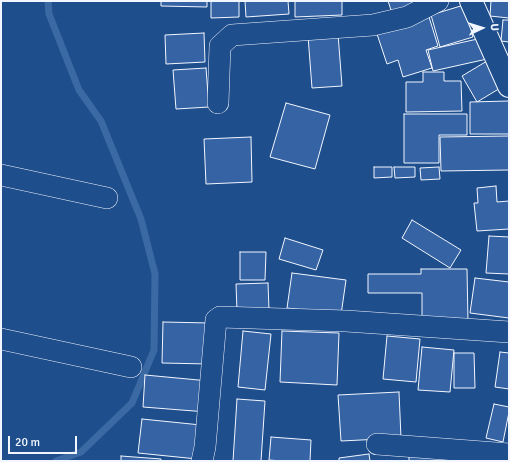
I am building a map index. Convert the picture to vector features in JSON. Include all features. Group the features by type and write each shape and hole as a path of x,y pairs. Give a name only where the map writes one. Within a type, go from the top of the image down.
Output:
{"street":[{"path":"218,103 220,46 232,36 373,25 407,18 438,1"},
{"path":"471,1 509,86"},
{"path":"1,175 107,198"},
{"path":"202,461 205,447 216,320 220,317 346,321 509,332"},
{"path":"1,339 131,367"},
{"path":"377,444 509,454"}],"building":[{"path":"161,1 207,1 207,7 161,6"},
{"path":"211,1 239,1 239,17 211,18"},
{"path":"245,1 288,1 289,14 246,17"},
{"path":"295,1 342,1 342,15 295,17"},
{"path":"388,1 426,1 392,13"},
{"path":"491,1 509,1 509,18 490,16"},
{"path":"464,5 473,37 440,47 431,15"},
{"path":"429,17 438,46 426,50 432,68 403,77 398,60 387,64 377,34"},
{"path":"503,20 509,20 509,42 501,41"},
{"path":"204,33 205,62 166,64 165,35"},
{"path":"338,34 342,86 312,88 308,36"},
{"path":"482,38 487,59 433,71 428,50"},
{"path":"492,58 507,84 477,102 462,76"},
{"path":"206,68 209,107 176,109 173,70"},
{"path":"423,72 444,72 444,81 461,81 462,111 406,112 406,82 423,82"},
{"path":"509,101 509,134 470,134 470,102"},
{"path":"286,103 330,115 315,169 270,157"},
{"path":"404,114 467,114 467,135 439,135 439,163 404,163"},
{"path":"509,136 509,170 441,171 440,137"},
{"path":"251,137 252,182 206,184 204,139"},
{"path":"374,167 392,167 392,177 374,178"},
{"path":"394,167 415,167 415,177 395,178"},
{"path":"439,167 440,179 421,180 420,168"},
{"path":"496,186 497,202 509,201 509,229 477,231 474,203 478,203 477,188"},
{"path":"412,220 461,250 450,268 402,238"},
{"path":"489,236 509,237 509,274 486,273"},
{"path":"285,238 323,250 316,270 279,259"},
{"path":"240,252 266,252 265,280 240,280"},
{"path":"421,269 467,269 468,322 422,322 422,293 368,293 368,274 421,274"},
{"path":"292,273 346,280 341,315 287,308"},
{"path":"475,278 509,282 509,318 470,313"},
{"path":"268,283 269,310 237,311 236,284"},
{"path":"163,322 210,323 209,364 162,363"},
{"path":"243,331 271,334 265,390 238,387"},
{"path":"282,331 339,333 337,385 280,382"},
{"path":"387,336 420,339 416,382 383,379"},
{"path":"422,347 454,350 450,392 418,390"},
{"path":"500,352 509,353 509,389 495,387"},
{"path":"454,353 474,353 475,388 454,388"},
{"path":"145,375 209,381 207,412 143,407"},
{"path":"399,392 401,438 341,441 338,395"},
{"path":"237,399 265,401 261,461 233,461"},
{"path":"494,404 509,407 503,442 486,438"},
{"path":"142,419 201,425 197,459 138,453"},
{"path":"271,437 311,440 310,461 269,460"},
{"path":"447,453 447,461 409,461 409,455"},
{"path":"369,454 370,461 339,461 339,458"},
{"path":"121,456 161,459 161,461 121,461"}],"waterway":[{"path":"48,1 49,14 79,90 101,121 141,219 155,274 154,350 132,403 81,452 56,461"}]}
